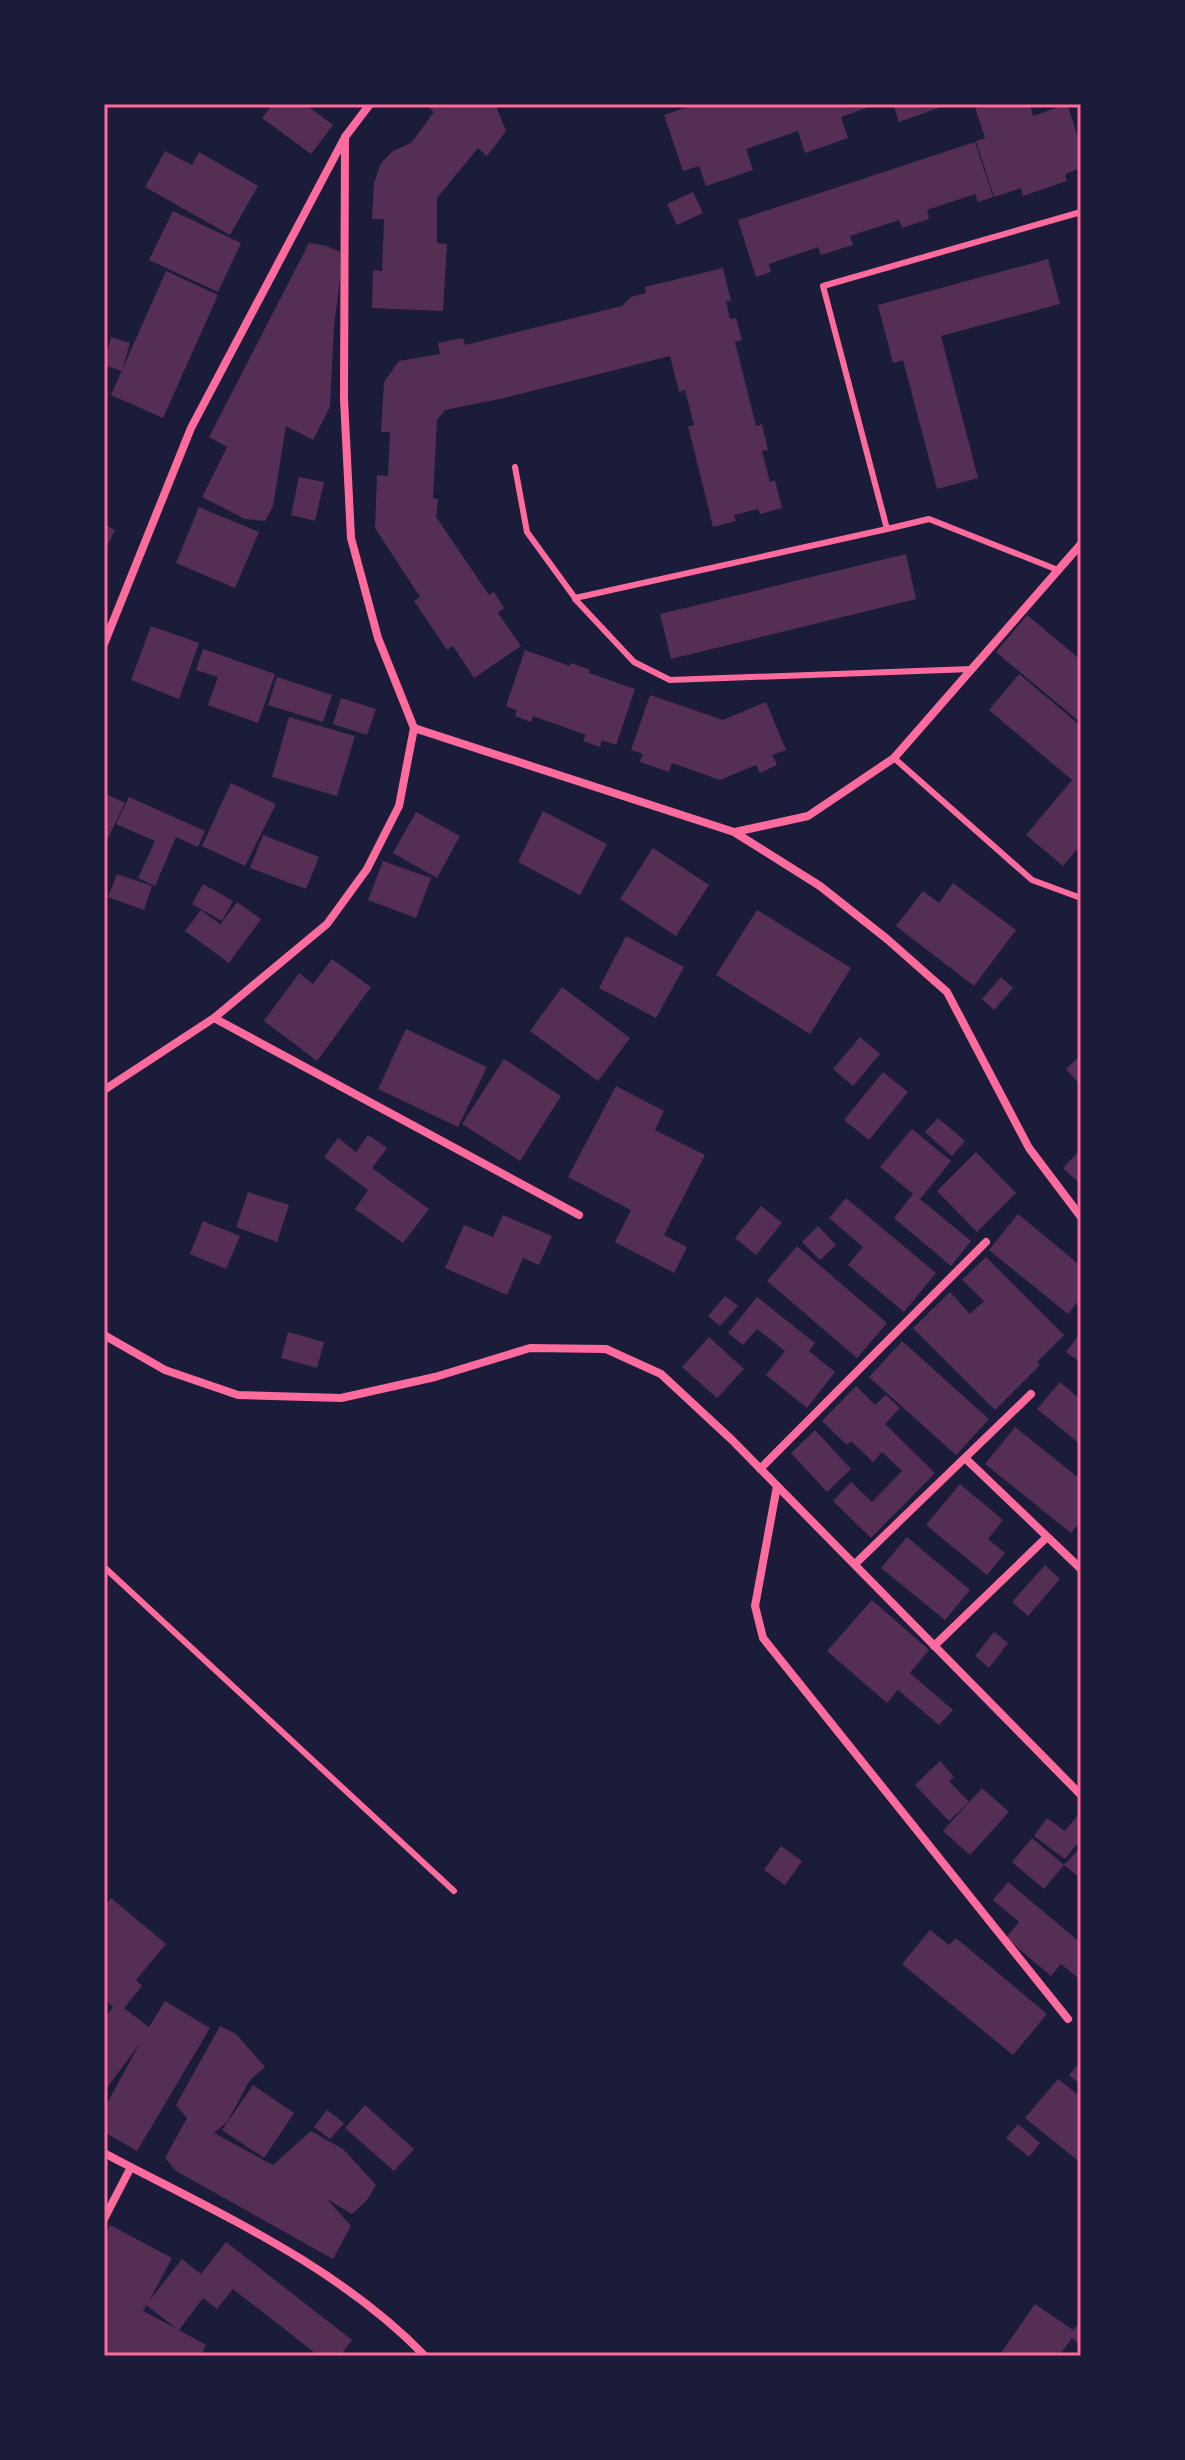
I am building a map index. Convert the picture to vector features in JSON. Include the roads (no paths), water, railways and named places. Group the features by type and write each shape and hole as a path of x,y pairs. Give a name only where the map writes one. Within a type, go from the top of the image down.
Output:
{"street":[{"path":"104,644 191,428 345,137 370,104"},
{"path":"104,1090 214,1018 327,924 367,869 399,806 414,728 378,638 351,538 344,399 345,137"},
{"path":"734,832 808,816 894,758 1081,544"},
{"path":"414,728 734,832 820,886 947,992 1029,1148 1081,1217"},
{"path":"214,1018 579,1215"},
{"path":"760,1469 986,1242"},
{"path":"104,1335 165,1370 238,1395 341,1398 435,1377 530,1348 606,1349 661,1374 855,1564 1081,1795"},
{"path":"855,1564 1031,1394"},
{"path":"965,1458 1081,1569"},
{"path":"777,1486 755,1606 763,1638 1068,2019"},
{"path":"934,1646 1047,1537"},
{"path":"104,2153 294,2253 404,2334 425,2356"},
{"path":"104,2219 131,2167"}],"lane":[{"path":"887,529 823,286 1081,212"},
{"path":"515,467 527,532 575,598 634,662 670,680 971,669"},
{"path":"575,598 929,519 1058,570"},
{"path":"894,758 1032,880 1081,898"},
{"path":"104,1567 454,1891"}]}
